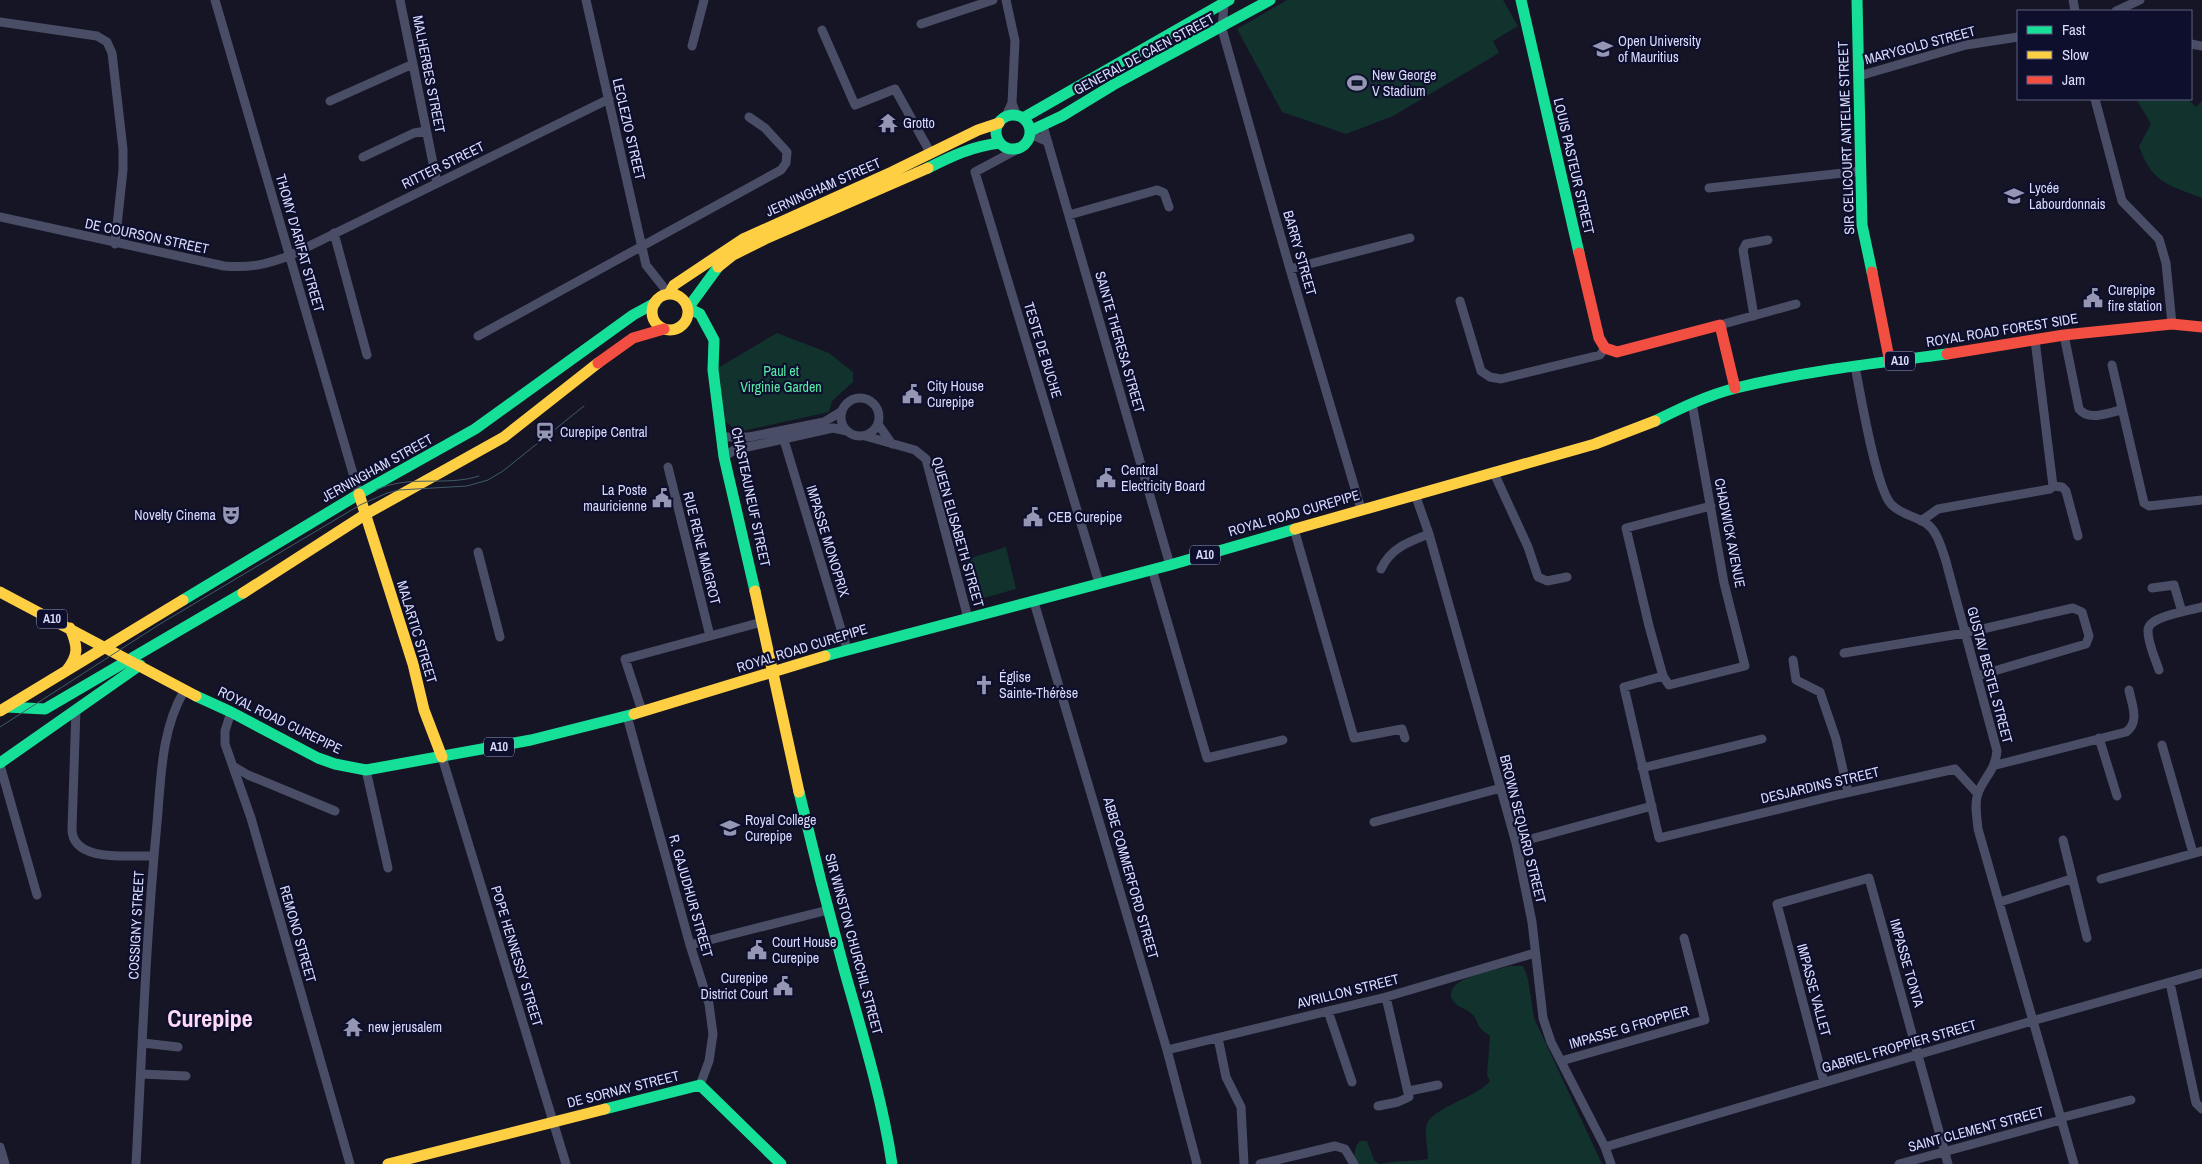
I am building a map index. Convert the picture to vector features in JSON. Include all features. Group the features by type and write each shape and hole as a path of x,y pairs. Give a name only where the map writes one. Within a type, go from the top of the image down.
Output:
{"street":[{"name":"THOMY D'ARIFAT STREET","path":"215,0 359,494"},
{"name":"MALHERBES STREET","path":"400,0 437,183"},
{"name":"LECLEZIO STREET","path":"586,0 646,264 669,294"},
{"path":"692,46 704,0"},
{"path":"921,24 993,0"},
{"path":"1006,0 1015,41 1012,103 1002,121 997,137 1000,143 1012,149 1018,149 1027,142 1030,133 1027,122 1020,117 1012,103"},
{"name":"GENERAL DE CAEN STREET","path":"1030,133 1114,85 1222,29 1270,0"},
{"name":"LOUIS PASTEUR STREET","path":"1521,0 1602,343"},
{"name":"SIR CELICOURT ANTELME STREET","path":"1857,0 1862,225 1890,362"},
{"path":"2118,10 2140,0"},
{"name":"GENERAL DE CAEN STREET","path":"1020,117 1227,1"},
{"name":"BARRY STREET","path":"1227,1 1222,29 1361,509"},
{"path":"0,22 97,36 107,42 112,53 123,149 115,244"},
{"path":"822,30 855,105 895,89 930,152"},
{"name":"MARYGOLD STREET","path":"1859,76 1966,45 2017,37"},
{"path":"330,101 413,64"},
{"name":"RITTER STREET","path":"289,256 608,99"},
{"path":"2095,100 2122,201 2159,239 2166,263 2172,324"},
{"path":"478,336 781,170 786,163 787,152 765,128 749,117"},
{"path":"1002,121 1020,117"},
{"name":"JERNINGHAM STREET","path":"669,294 674,285 737,242 892,172 978,130 1002,121"},
{"name":"SAINTE THERESA STREET","path":"1044,126 1170,565"},
{"path":"363,157 414,133 426,131"},
{"path":"1030,133 1048,142"},
{"name":"JERNINGHAM STREET","path":"688,308 715,269 723,262 757,243 896,183 963,151 983,145 1000,143"},
{"name":"TESTE DE BUCHE","path":"1018,149 976,172 1099,583"},
{"path":"1709,188 1862,171"},
{"path":"1069,215 1157,190 1164,193 1169,207"},
{"name":"DE COURSON STREET","path":"0,217 115,244 224,266 248,268 265,265 289,256"},
{"path":"334,234 367,355"},
{"path":"1290,269 1410,238"},
{"path":"1754,316 1743,250 1746,244 1768,240"},
{"path":"664,329 656,323 652,313 654,303 661,296 669,294 681,298 688,308 700,314 708,328"},
{"path":"1460,301 1481,371 1501,379 1600,355 1602,343 1617,352 1796,304"},
{"name":"JERNINGHAM STREET","path":"4,709 359,494 475,430 633,315 654,303"},
{"path":"683,324 686,320 688,308"},
{"path":"4,709 45,709 225,605 366,514 504,437 622,344 633,338 664,329 674,330 686,321 695,320 708,328"},
{"name":"ROYAL ROAD FOREST SIDE","path":"1637,429 1692,403 1735,388 1855,366 2064,335 2172,324 2202,327"},
{"path":"1720,325 1735,388"},
{"name":"CHASTEAUNEUF STREET","path":"708,328 714,340 713,370 724,457 762,622 771,673"},
{"path":"2064,335 2079,409 2089,416 2122,410"},
{"path":"2035,340 2053,486"},
{"path":"2112,365 2144,502 2149,506 2202,500"},
{"name":"GUSTAV BESTEL STREET","path":"1855,366 1881,483 1889,503 1900,511 1929,525 1939,541 1977,676 1997,751 1996,765 1978,794 1976,810 1978,829 2074,1164"},
{"path":"721,437 749,437 824,422 854,399 866,398 876,405 879,411 878,424 871,433 865,436 853,435 847,431 833,428 734,450 724,457"},
{"name":"CHADWICK AVENUE","path":"1663,676 1669,685 1745,666 1724,583 1692,403"},
{"path":"842,410 842,422 847,431"},
{"path":"878,424 892,444"},
{"name":"ROYAL ROAD CUREPIPE","path":"1,597 70,628 184,691 231,712 318,758 335,764 366,770 531,740 627,716 847,650 1170,565 1361,509 1494,473 1637,429"},
{"name":"QUEEN ELISABETH STREET","path":"865,436 914,450 926,459 968,618"},
{"name":"IMPASSE MONOPRIX","path":"784,440 847,650"},
{"name":"RUE RENE MAIGROT","path":"668,467 710,636"},
{"path":"1494,473 1528,546 1538,577 1547,582 1568,577"},
{"path":"1921,521 1938,509 2053,486 2062,487 2066,491 2078,536"},
{"name":"MALARTIC STREET","path":"359,494 413,664 424,710 442,757"},
{"name":"BROWN SEQUARD STREET","path":"1415,494 1429,534 1516,843 1532,922 1543,1018 1551,1042 1606,1147 1611,1164"},
{"path":"1516,843 1652,806 1624,687 1663,676 1626,528 1711,506"},
{"path":"1294,529 1354,738 1402,729 1405,738"},
{"path":"1381,569 1393,551 1406,543 1429,534"},
{"path":"478,552 500,638"},
{"path":"1152,570 1207,758 1283,740"},
{"path":"2152,588 2174,585 2182,612"},
{"name":"ABBE COMMERFORD STREET","path":"1034,602 1167,1050 1197,1164"},
{"path":"2159,670 2148,634 2149,625 2155,619 2202,607"},
{"path":"1844,653 1965,634 2073,608 2082,612 2089,636 2086,644 1977,676"},
{"path":"642,711 625,660 762,622"},
{"path":"66,670 75,661 78,647 70,628"},
{"path":"1793,660 1796,680 1820,692 1836,739 1848,792"},
{"path":"38,895 0,764 140,666"},
{"name":"SIR WINSTON CHURCHIL STREET","path":"771,673 828,910 868,1053 887,1130 892,1164"},
{"path":"1996,765 2126,732 2133,724 2134,712 2129,690"},
{"name":"COSSIGNY STREET","path":"136,1164 154,856 169,724 174,707 184,691"},
{"path":"76,709 72,829 72,837 75,843 94,854 154,856"},
{"name":"REMONO STREET","path":"231,712 225,744 251,818 350,1164"},
{"name":"R. GAJUDHUR STREET","path":"627,716 690,945 709,1004 712,1034 709,1061 700,1085"},
{"path":"2100,738 2116,796"},
{"path":"1642,768 1762,739"},
{"path":"2162,745 2192,853"},
{"name":"POPE HENNESSY STREET","path":"442,757 566,1164"},
{"path":"233,766 248,775 335,811"},
{"name":"DESJARDINS STREET","path":"1652,806 1659,838 1848,792 1955,769 1978,794"},
{"path":"366,770 388,868"},
{"path":"1374,822 1501,788"},
{"path":"2063,840 2071,879 2087,938"},
{"path":"2101,880 2202,851"},
{"name":"IMPASSE TONTA","path":"1777,904 1869,878 1948,1164"},
{"path":"2000,902 2071,879"},
{"name":"IMPASSE VALLET","path":"1777,904 1824,1082"},
{"path":"690,945 828,910"},
{"name":"IMPASSE G FROPPIER","path":"1561,1061 1705,1020 1684,938"},
{"name":"AVRILLON STREET","path":"1167,1050 1386,997 1535,953"},
{"name":"GABRIEL FROPPIER STREET","path":"1606,1147 2032,1021 2202,973"},
{"path":"2170,983 2196,1103 2202,1110"},
{"path":"1378,1106 1398,1102 1409,1097 1386,997"},
{"path":"1328,1010 1352,1082"},
{"path":"1218,1038 1226,1077 1241,1107 1244,1164"},
{"path":"143,1043 178,1047"},
{"path":"141,1074 186,1076"},
{"path":"700,1085 781,1164"},
{"name":"DE SORNAY STREET","path":"388,1164 700,1085"},
{"path":"1409,1091 1438,1085"},
{"name":"SAINT CLEMENT STREET","path":"1899,1164 1944,1150 2131,1100"},
{"path":"1260,1164 1293,1158 1334,1146 1345,1148 1354,1164"},
{"path":"0,1147 5,1164"}],"green space":[{"name":"New George V Stadium","path":"1287,0 1503,0 1518,26 1493,41 1499,53 1393,116 1346,134 1282,112 1237,29"},
{"path":"2137,100 2189,100 2196,107 2202,101 2202,198 2171,186 2150,168 2139,146 2151,124"},
{"name":"Paul et Virginie Garden","path":"777,333 829,353 853,372 853,382 832,401 829,412 738,432 725,421 718,397 716,369"},
{"path":"1006,547 1016,589 980,599 972,595 965,560"},
{"path":"1510,966 1523,966 1528,979 1534,1018 1602,1164 1380,1164 1428,1159 1426,1132 1427,1124 1431,1118 1446,1107 1476,1092 1490,1081 1487,1075 1490,1036 1481,1029 1471,1013 1454,1002 1451,992 1455,986 1472,976"},
{"path":"1360,1141 1367,1141 1374,1160 1379,1164 1353,1164 1356,1146"}],"tram line":[{"path":"0,727 160,624 360,505 387,493 399,490 467,486 488,480 503,471 584,406"},
{"path":"376,490 389,485 414,481 454,481 479,476"}],"traffic: fast":[{"path":"1023,118 1229,0"},
{"path":"1030,131 1062,116 1113,85 1270,0"},
{"path":"1521,0 1579,253"},
{"path":"1857,0 1862,225 1872,272"},
{"path":"1013,115 1025,120 1030,132 1025,144 1013,149 1001,144 996,132 1001,120 1013,115"},
{"path":"928,168 972,149 1000,143"},
{"path":"718,267 688,308 700,314 714,340 713,370 724,457 755,591"},
{"path":"183,600 359,494 475,429 633,315 655,303"},
{"path":"1655,421 1715,394 1762,382 1841,368 1947,354"},
{"path":"825,656 1170,565 1295,529"},
{"path":"7,707 45,709 243,593"},
{"path":"0,763 140,665"},
{"path":"196,696 231,712 318,758 335,764 366,770 531,740 634,714"},
{"path":"799,792 832,925 877,1090 892,1164"},
{"path":"605,1109 700,1085 781,1164"}],"traffic: slow":[{"path":"669,294 674,285 743,239 892,172 978,130 999,123"},
{"path":"718,267 733,255 765,239 928,168"},
{"path":"670,294 677,295 683,299 687,305 688,312 687,319 683,325 677,329 670,330 663,329 657,325 653,319 652,312 653,305 657,299 663,295 670,294"},
{"path":"243,593 366,514 504,437 598,363"},
{"path":"1295,529 1595,444 1655,421"},
{"path":"359,494 413,664 424,710 442,757"},
{"path":"755,591 799,792"},
{"path":"0,592 196,696"},
{"path":"0,711 183,600"},
{"path":"66,671 76,651 75,640 70,628"},
{"path":"634,714 825,656"},
{"path":"388,1164 605,1109"}],"traffic: jam":[{"path":"1579,253 1599,338 1605,348 1617,352 1720,325 1735,388"},
{"path":"1872,272 1890,363"},
{"path":"1947,354 2064,335 2172,324 2202,327"},
{"path":"598,363 633,338 664,329"}],"place":[{"name":"Open University of Mauritius","path":"1603,49"},
{"name":"New George V Stadium","path":"1357,83"},
{"name":"Grotto","path":"888,123"},
{"name":"Lycée Labourdonnais","path":"2014,196"},
{"name":"Curepipe fire station","path":"2093,298"},
{"name":"City House Curepipe","path":"912,394"},
{"name":"Curepipe Central","path":"545,432"},
{"name":"Central Electricity Board","path":"1106,478"},
{"name":"La Poste mauricienne","path":"662,498"},
{"name":"Novelty Cinema","path":"231,515"},
{"name":"CEB Curepipe","path":"1033,517"},
{"name":"Église Sainte-Thérèse","path":"984,685"},
{"name":"Royal College Curepipe","path":"730,828"},
{"name":"Court House Curepipe","path":"757,950"},
{"name":"Curepipe District Court","path":"783,986"},
{"name":"new jerusalem","path":"353,1027"}],"district":[{"name":"Curepipe","path":"210,1019"}]}
